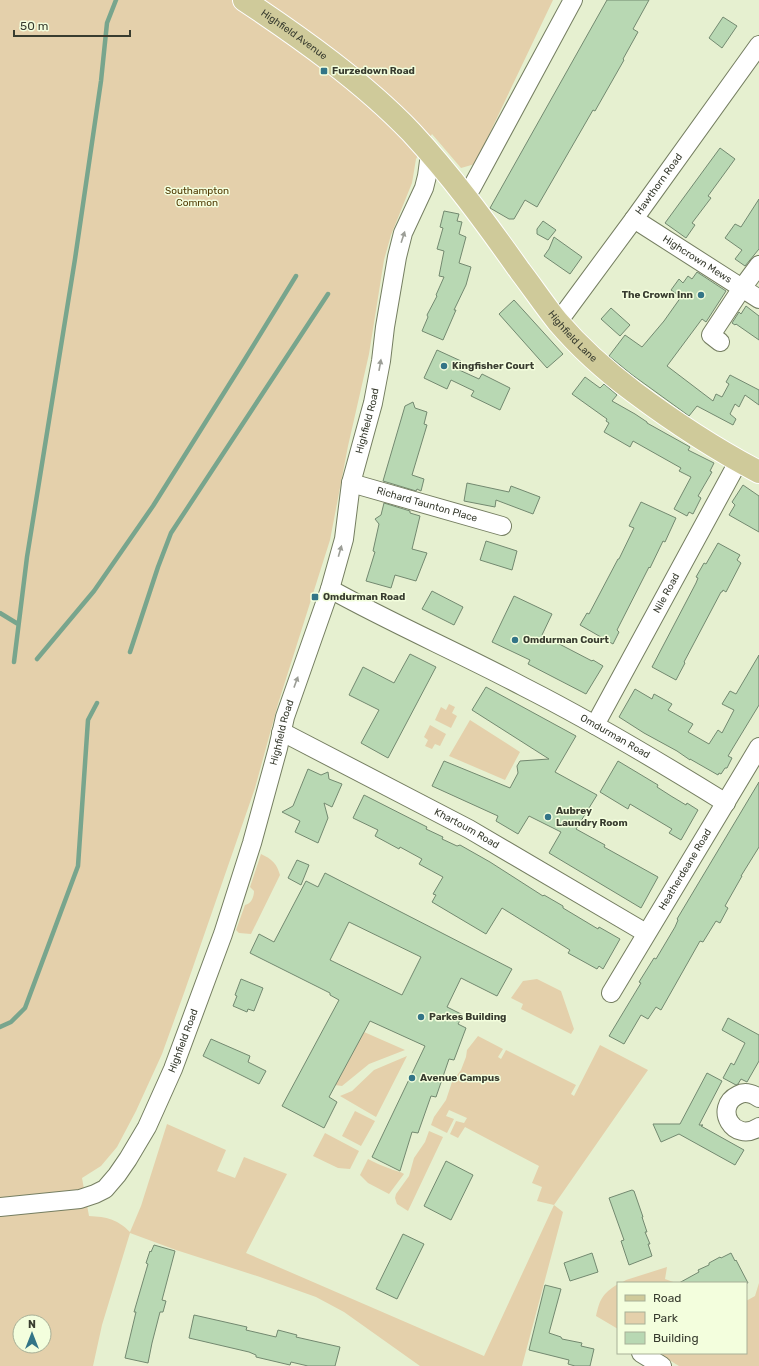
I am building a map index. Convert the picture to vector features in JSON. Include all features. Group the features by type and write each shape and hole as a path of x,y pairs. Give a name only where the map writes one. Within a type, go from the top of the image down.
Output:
{"main road":[{"name":"Highfield Avenue","path":"244,0 288,30 369,93 408,129 430,154"},
{"name":"Highfield Lane","path":"430,154 466,196 558,322 586,353 601,367 674,422 738,462 759,472"}],"street":[{"path":"466,196 573,0"},
{"name":"Hawthorn Road","path":"558,322 634,220 759,45"},
{"name":"Highfield Road","path":"0,1207 80,1199 105,1189 128,1159 149,1122 174,1069 223,934 266,796 293,691 330,588 344,539 351,483 373,404 381,362 385,327 397,257 403,234 424,188 430,154"},
{"name":"Highcrown Mews","path":"634,220 759,299"},
{"path":"720,342 711,334 759,265"},
{"name":"Nile Road","path":"595,725 738,462"},
{"name":"Richard Taunton Place","path":"351,483 502,526"},
{"name":"Omdurman Road","path":"330,588 358,605 507,678 595,725 726,803"},
{"name":"Khartoum Road","path":"281,733 288,735 469,829 646,934"},
{"name":"Heatherdeane Road","path":"611,993 759,747"},
{"path":"759,1098 748,1093 741,1093 729,1102 727,1110 727,1117 730,1124 736,1129 744,1132 752,1131 759,1127"},
{"path":"643,1354 662,1366"}],"green space":[{"name":"Southampton Common","path":"0,0 553,0 475,164 461,168 432,134 416,159 412,183 391,235 384,260 369,354 348,446 330,540 278,704 255,788 162,1054 136,1111 117,1147 101,1166 82,1178 89,1216 101,1217 116,1221 130,1232 141,1206 167,1124 226,1150 217,1171 235,1178 244,1157 287,1174 246,1253 484,1356 554,1205 563,1212 522,1366 420,1366 344,1312 316,1297 130,1233 102,1325 93,1366 0,1366"},
{"path":"449,704 455,707 452,713 457,716 451,728 435,720 441,707 446,710"},
{"path":"470,720 520,752 505,780 449,756"},
{"path":"430,725 446,734 440,746 435,744 432,749 425,746 428,740 424,737"},
{"path":"261,854 274,862 280,875 251,934 239,933 236,930 245,905 252,900 254,891 250,887"},
{"path":"537,979 561,991 574,1029 571,1034 521,1009 523,1004 511,998 523,981"},
{"path":"364,1032 405,1050 369,1064 342,1086 335,1085"},
{"path":"478,1036 503,1049 498,1057 501,1059 506,1050 576,1085 571,1094 574,1096 600,1045 648,1070 554,1205 537,1201 542,1187 532,1183 539,1166 465,1127 458,1138 450,1134 456,1121 464,1123 467,1118 449,1110 446,1116 454,1119 447,1133 431,1125 434,1117 446,1100 452,1082 461,1070 467,1050"},
{"path":"407,1056 376,1117 340,1096 352,1091 374,1070"},
{"path":"355,1111 375,1121 361,1146 342,1136"},
{"path":"429,1131 443,1137 408,1211 397,1204 395,1198 396,1194 409,1176 414,1158 425,1142"},
{"path":"325,1133 359,1151 350,1169 338,1168 313,1156"},
{"path":"368,1159 404,1174 389,1194 368,1183 360,1175"},
{"path":"667,1267 665,1279 673,1282 623,1282"},
{"path":"759,1283 759,1366 679,1366 660,1354 747,1354 747,1300 755,1296"},
{"path":"617,1285 617,1328 596,1316 602,1297"}],"building":[{"path":"607,0 649,0 633,29 638,32 623,59 624,60 595,111 593,110 537,207 525,200 514,219 509,219 490,208"},
{"path":"723,17 737,26 722,48 709,38"},
{"path":"720,148 735,159 708,196 711,198 692,223 695,225 686,238 665,223"},
{"path":"759,199 759,249 745,266 735,259 742,250 725,238 735,224 741,227"},
{"path":"444,211 459,214 457,221 462,222 459,234 466,237 459,263 471,267 466,285 454,310 456,310 443,340 422,331 428,317 427,315 437,296 436,295 444,277 439,276 444,251 437,249 443,228 440,227"},
{"path":"543,221 556,230 548,240 537,234 537,229"},
{"path":"554,237 582,257 570,274 544,256"},
{"path":"697,272 726,291 706,322 702,319 667,366 713,401 716,394 722,397 729,384 726,382 730,375 759,390 759,405 745,395 739,407 735,404 730,414 736,419 733,425 697,406 689,416 609,356 625,335 642,347 664,321 681,297 671,290 679,279 683,283 688,276 692,279"},
{"path":"514,300 563,354 547,368 499,314"},
{"path":"746,306 759,316 759,340 736,324 735,325 732,323 739,312 741,314"},
{"path":"611,308 630,325 620,336 601,319"},
{"path":"437,350 461,361 457,369 479,379 482,374 510,388 500,410 471,396 474,391 451,380 447,389 424,378"},
{"path":"585,377 600,388 604,384 617,395 612,401 690,447 688,450 714,463 710,471 712,472 698,496 701,498 693,514 689,512 687,516 674,509 691,477 679,471 681,468 633,441 630,447 604,432 609,423 606,421 607,419 572,394"},
{"path":"413,402 415,408 427,412 424,424 427,425 412,475 424,479 421,491 417,489 416,491 383,481 405,406"},
{"path":"467,483 509,492 511,486 540,497 533,514 496,500 495,507 464,501"},
{"path":"743,485 759,496 759,532 729,515 735,505 732,502"},
{"path":"641,502 676,518 665,542 663,541 617,630 619,632 613,644 580,625 587,613 589,614 619,559 634,528 629,526"},
{"path":"384,503 410,511 410,513 420,516 412,549 427,553 416,581 395,575 391,588 366,581 375,552 373,551 379,524 375,519 381,515"},
{"path":"486,541 517,551 512,570 480,560"},
{"path":"718,543 740,555 737,560 741,563 726,592 723,590 721,592 676,680 652,667 696,583 698,578 696,577 704,563 706,564"},
{"path":"432,591 463,607 454,625 422,609"},
{"path":"514,596 552,614 542,635 603,666 586,694 528,664 530,660 492,642"},
{"path":"410,654 436,667 388,758 361,743 379,710 349,695 363,667 394,683"},
{"path":"759,655 759,705 728,756 732,758 727,768 725,768 721,774 719,773 718,775 690,760 619,717 635,689 652,699 654,694 672,704 668,710 693,724 688,732 709,744 718,730 722,733 734,710 722,704 730,691 736,694"},
{"path":"486,687 576,736 555,772 597,795 576,829 605,845 604,847 658,877 641,908 549,853 561,832 529,816 518,834 496,821 498,816 432,786 444,761 510,788 518,773 517,766 520,761 549,759 472,710"},
{"path":"618,761 658,785 657,787 671,796 698,810 681,840 669,833 672,829 630,804 628,809 600,792"},
{"path":"308,769 321,775 328,772 329,779 342,784 332,807 324,803 328,818 318,843 295,832 300,821 282,812 293,806"},
{"path":"759,782 759,847 725,906 728,908 720,923 716,921 703,942 700,941 661,1010 656,1007 648,1019 641,1015 624,1044 609,1036 641,983 639,982 654,958 656,959 675,927 678,920 677,919"},
{"path":"364,795 427,827 426,829 443,837 442,839 457,846 460,845 490,862 543,896 544,895 563,906 563,908 598,929 599,927 620,939 603,969 599,966 597,969 568,953 570,950 502,908 486,934 432,902 436,895 433,894 443,877 419,864 422,859 375,836 378,830 353,818"},
{"path":"297,860 309,865 301,885 288,878"},
{"name":"Parkes Building","path":"325,873 512,969 497,996 461,978 447,1007 463,1015 458,1024 466,1028 454,1060 449,1059 436,1097 431,1096 418,1133 412,1132 400,1171 372,1157 425,1046 370,1021 329,1097 337,1102 324,1128 282,1106 339,1000 330,995 330,993 250,953 259,934 274,942 306,881 318,887","holes":["349,922 421,957 402,995 330,960"]},
{"path":"241,979 263,988 254,1011 248,1009 247,1012 233,1006 237,996 235,995"},
{"path":"728,1018 759,1035 759,1061 747,1082 741,1079 736,1085 723,1078 731,1063 734,1065 745,1043 722,1030"},
{"path":"211,1039 250,1056 248,1062 266,1071 259,1084 203,1056"},
{"path":"707,1073 722,1081 699,1125 703,1125 701,1126 744,1150 735,1165 679,1134 661,1142 653,1124 680,1124"},
{"path":"446,1161 473,1175 451,1220 424,1206"},
{"path":"632,1190 634,1191 643,1217 647,1232 645,1232 650,1244 648,1244 652,1256 629,1265 621,1241 624,1240 609,1198"},
{"path":"403,1234 424,1244 397,1299 376,1289"},
{"path":"154,1245 175,1251 162,1300 166,1301 163,1312 160,1312 148,1363 125,1358 136,1312 134,1312 148,1264 146,1263 150,1251 151,1252"},
{"path":"592,1253 598,1272 570,1281 564,1263"},
{"path":"731,1253 748,1283 681,1282 699,1272 698,1270 709,1265 709,1263 720,1257 721,1258"},
{"path":"545,1285 561,1289 549,1333 561,1337 562,1339 582,1343 581,1346 594,1349 590,1366 575,1366 568,1364 569,1360 529,1350"},
{"path":"194,1315 247,1327 246,1330 276,1337 278,1330 297,1335 296,1337 340,1347 335,1366 308,1366 291,1362 290,1365 256,1357 256,1355 249,1352 189,1338"}],"waterway":[{"path":"14,662 27,557 75,259 101,81 107,23 116,0"},
{"path":"37,659 94,591 153,506 296,276"},
{"path":"130,652 158,567 171,533 328,294"},
{"path":"0,613 18,624"},
{"path":"0,1027 11,1022 25,1008 78,866 88,720 97,703"}],"place":[{"name":"Furzedown Road","path":"324,71"},
{"name":"The Crown Inn","path":"701,295"},
{"name":"Kingfisher Court","path":"444,366"},
{"name":"Omdurman Road","path":"315,597"},
{"name":"Omdurman Court","path":"515,640"},
{"name":"Aubrey Laundry Room","path":"548,817"},
{"name":"Parkes Building","path":"421,1017"},
{"name":"Avenue Campus","path":"412,1078"}]}
